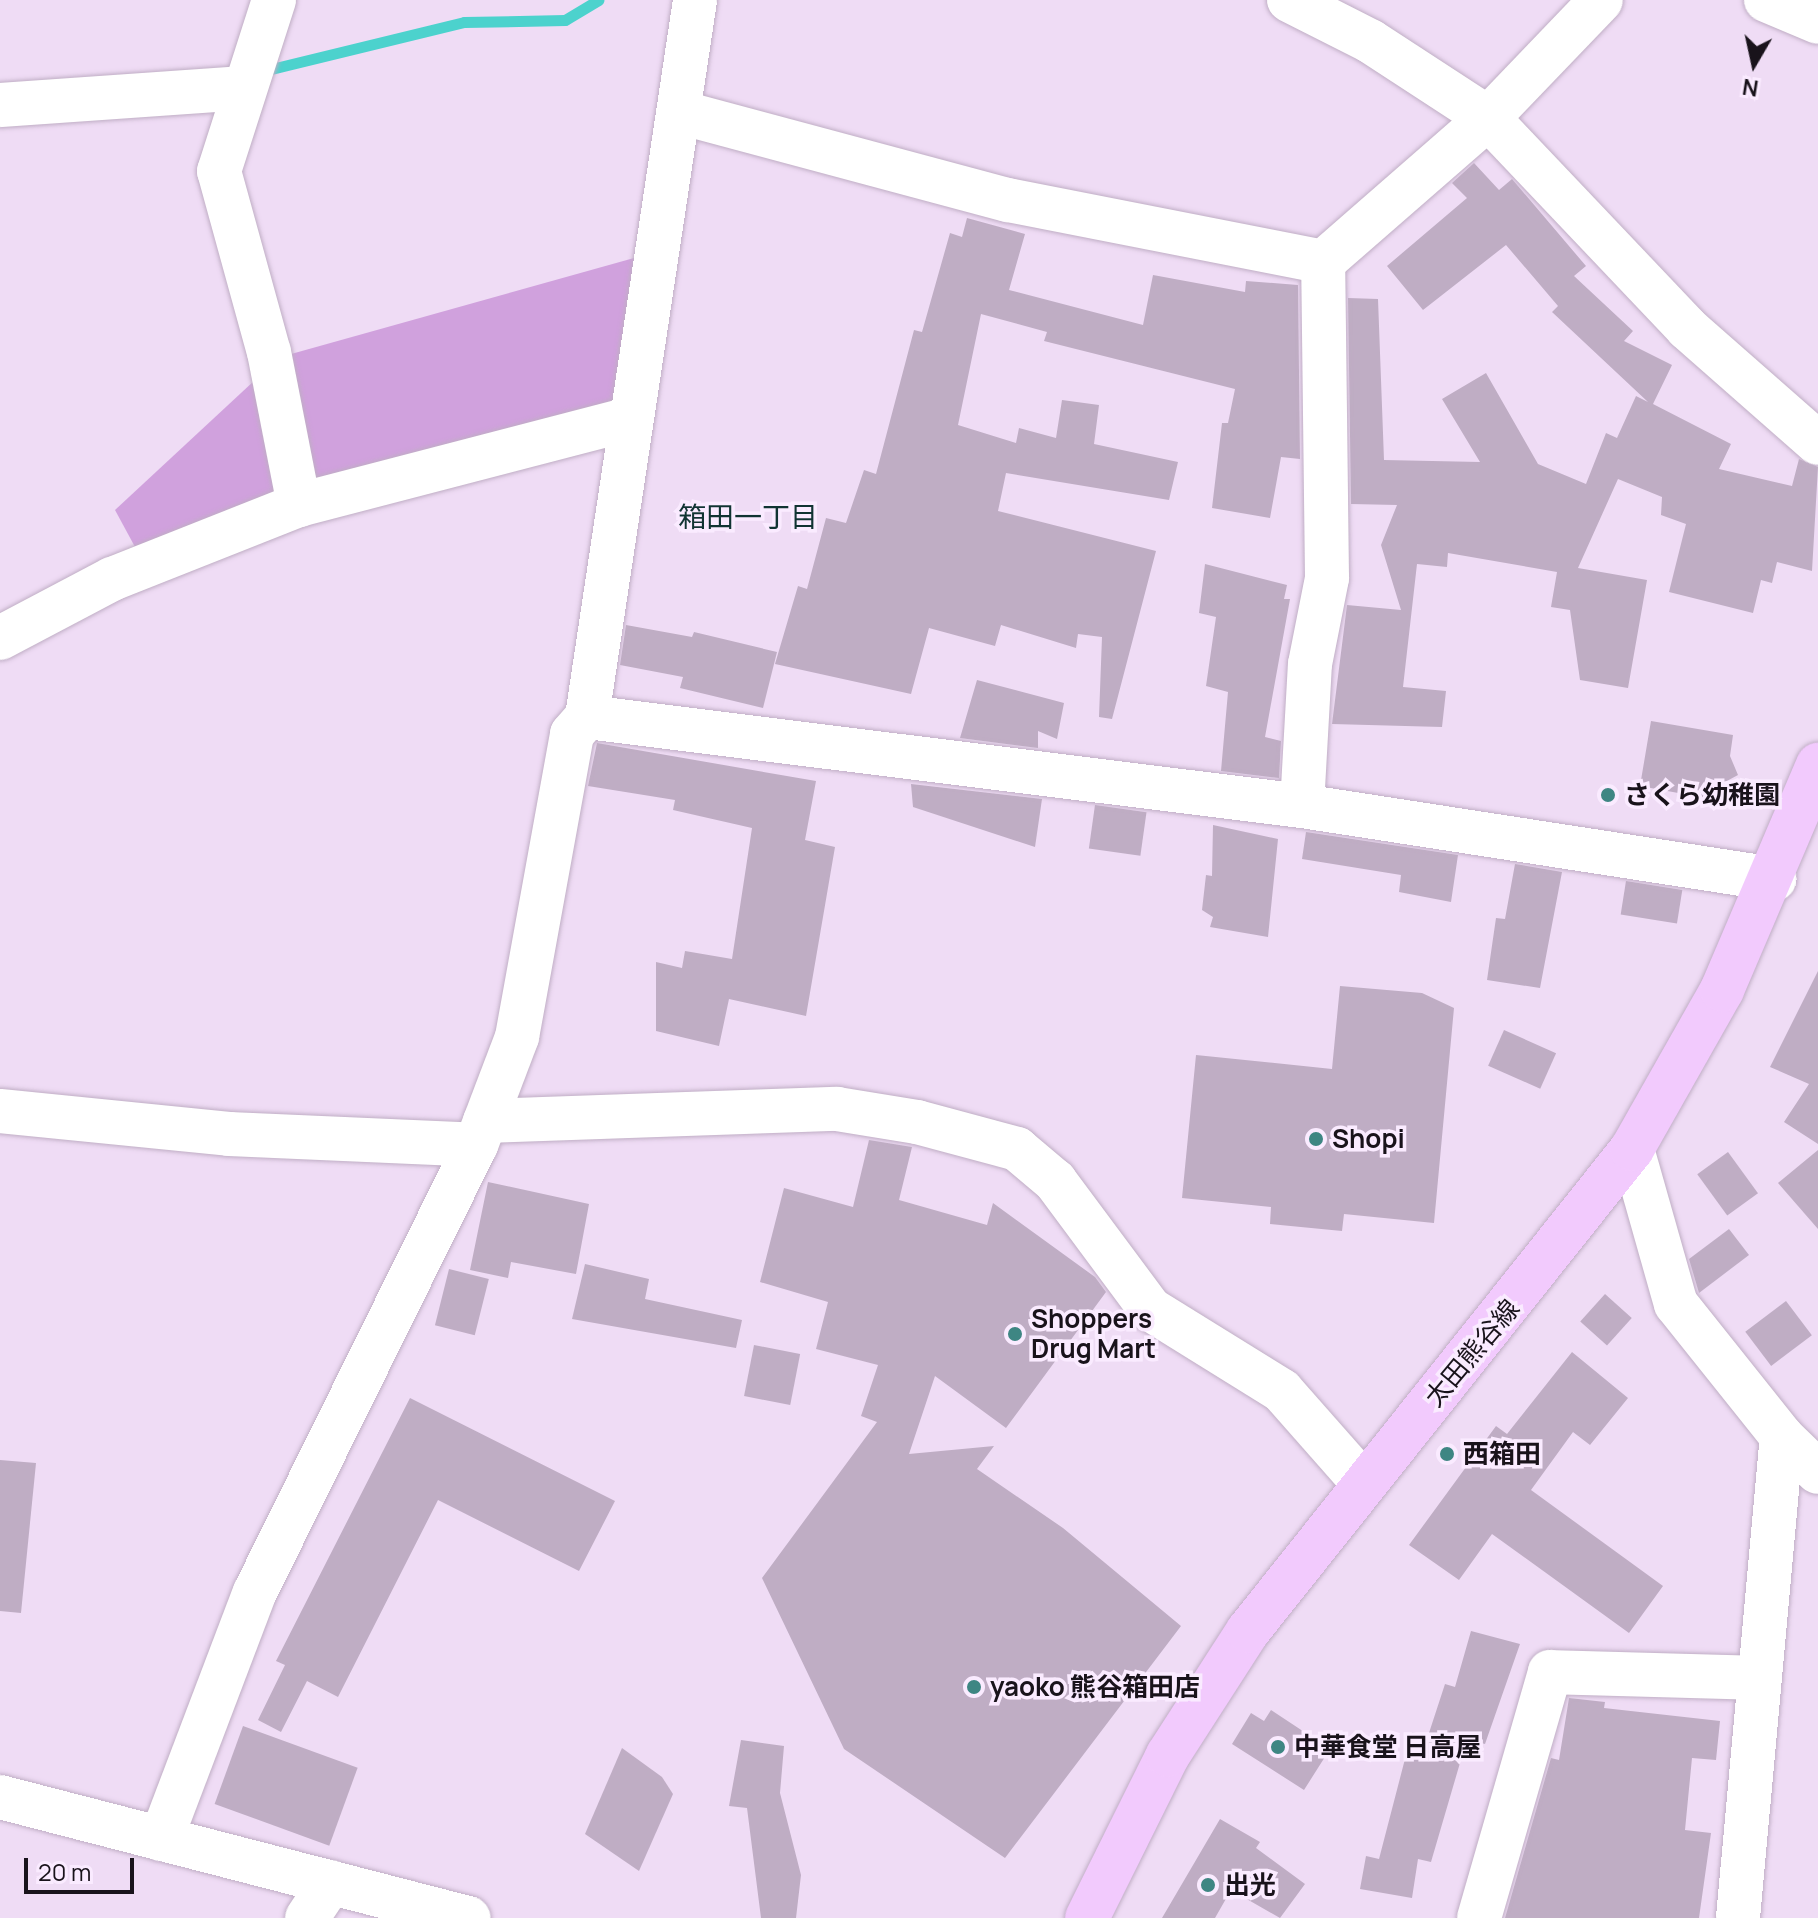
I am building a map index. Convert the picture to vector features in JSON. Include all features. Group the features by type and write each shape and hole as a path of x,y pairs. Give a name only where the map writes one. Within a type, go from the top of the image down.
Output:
{"main road":[{"name":"太田熊谷線","path":"1087,1918 1168,1755 1248,1631 1632,1149 1716,1002 1774,879 1818,765"}],"street":[{"path":"274,0 247,75 219,171 269,352 299,505"},
{"path":"161,1839 255,1592 481,1133 517,1037 572,734 587,717 695,0"},
{"path":"1289,0 1370,41 1488,118 1687,328 1818,443"},
{"path":"1302,806 1310,664 1327,578 1323,262 1488,118 1601,0"},
{"path":"1766,0 1818,22"},
{"path":"0,105 247,75"},
{"path":"679,112 1008,200 1323,262"},
{"path":"0,638 112,579 299,505 630,419"},
{"path":"587,717 1302,806 1774,879"},
{"path":"0,1111 229,1134 481,1133 837,1109 917,1122 1017,1149 1055,1181 1150,1309 1282,1391 1363,1483"},
{"path":"1632,1149 1676,1304 1782,1437 1818,1472"},
{"path":"1738,1918 1782,1437"},
{"path":"1479,1918 1550,1672 1759,1678"},
{"path":"0,1797 469,1918"},
{"path":"307,1918 331,1882"}],"shaded area":[{"path":"634,258 614,407 324,484 308,475 284,356"},
{"path":"255,380 283,493 141,558 115,510"}],"building":[{"path":"1474,163 1499,190 1512,179 1586,266 1574,276 1633,331 1624,341 1672,365 1653,404 1731,444 1719,469 1792,486 1799,459 1818,467 1812,571 1777,562 1772,583 1761,580 1753,613 1669,592 1686,524 1661,515 1662,497 1618,479 1578,568 1647,580 1628,688 1580,680 1570,610 1551,607 1557,572 1448,553 1447,567 1417,564 1403,687 1446,691 1442,727 1332,724 1347,605 1401,610 1381,545 1397,505 1351,504 1348,298 1378,299 1384,460 1480,462 1442,399 1486,373 1538,464 1586,484 1606,433 1617,438 1636,396 1648,402 1552,312 1558,306 1506,245 1423,310 1387,266 1467,198 1452,183"},
{"path":"967,218 1025,234 1009,290 1143,325 1153,275 1245,292 1246,281 1298,285 1300,459 1281,457 1270,518 1212,508 1222,423 1228,423 1235,389 1044,341 1047,332 981,314 958,425 1016,443 1019,428 1056,438 1062,400 1099,405 1094,444 1178,462 1169,500 1006,473 998,511 1156,551 1112,719 1099,717 1102,637 1078,634 1076,648 1001,625 995,646 929,628 911,694 775,664 798,586 807,589 826,518 846,523 864,470 876,474 914,330 922,332 950,233 962,237"},
{"path":"1205,564 1287,585 1284,599 1290,599 1265,737 1281,741 1279,778 1221,771 1228,692 1206,686 1216,617 1199,613"},
{"path":"626,625 692,637 694,632 777,652 763,708 680,688 683,677 620,665"},
{"path":"977,680 1064,703 1057,739 1038,731 1038,748 960,738"},
{"path":"1651,721 1733,735 1730,756 1738,775 1725,782 1722,801 1640,786"},
{"path":"597,743 816,781 805,840 835,847 806,1016 729,999 719,1046 656,1031 656,962 682,968 685,951 732,959 752,828 673,810 675,800 588,786"},
{"path":"911,784 1042,799 1035,847 913,807"},
{"path":"1095,805 1146,812 1140,856 1089,849"},
{"path":"1213,825 1278,839 1268,937 1210,927 1213,917 1202,910 1206,875 1212,876"},
{"path":"1306,832 1458,855 1451,902 1399,892 1401,875 1302,859"},
{"path":"1515,864 1562,872 1540,988 1487,980 1496,918 1505,919"},
{"path":"1626,881 1682,890 1677,923 1621,915"},
{"path":"1818,971 1818,1144 1784,1122 1809,1084 1770,1067"},
{"path":"1340,986 1422,993 1454,1008 1434,1223 1344,1214 1342,1231 1270,1224 1271,1207 1182,1198 1196,1055 1332,1069"},
{"path":"1504,1030 1556,1053 1540,1089 1488,1066"},
{"name":"yaoko 熊谷箱田店","path":"869,1140 912,1147 899,1200 987,1225 993,1203 1095,1277 1106,1292 1006,1428 935,1376 909,1454 994,1446 977,1469 1063,1528 1181,1626 1005,1858 844,1749 762,1578 877,1422 861,1416 878,1365 816,1349 828,1302 760,1282 784,1188 853,1207"},
{"path":"1818,1150 1818,1229 1778,1183"},
{"path":"1728,1152 1758,1193 1727,1216 1697,1174"},
{"path":"488,1182 589,1204 576,1274 511,1262 508,1278 470,1270"},
{"path":"1729,1229 1749,1255 1699,1293 1689,1259"},
{"path":"585,1264 649,1279 645,1299 742,1320 736,1348 572,1319"},
{"path":"449,1269 489,1279 475,1335 435,1325"},
{"path":"1605,1294 1632,1318 1607,1346 1580,1321"},
{"path":"1786,1301 1812,1335 1771,1366 1745,1332"},
{"path":"754,1345 800,1354 790,1405 744,1396"},
{"path":"1572,1352 1628,1398 1590,1445 1573,1432 1531,1490 1663,1586 1629,1633 1492,1534 1459,1580 1409,1545 1496,1426 1507,1434"},
{"path":"410,1398 615,1501 579,1571 438,1500 338,1697 307,1681 281,1732 258,1720 285,1665 276,1661"},
{"path":"0,1460 36,1463 21,1613 0,1611"},
{"path":"1471,1631 1520,1644 1485,1744 1467,1739 1431,1862 1418,1859 1412,1898 1360,1889 1366,1856 1379,1859 1412,1732 1428,1736 1445,1684 1455,1687"},
{"path":"1569,1698 1605,1702 1604,1708 1720,1721 1716,1760 1692,1758 1685,1830 1711,1833 1699,1918 1505,1918 1551,1758 1559,1760"},
{"path":"1271,1710 1330,1749 1304,1790 1232,1744 1251,1713 1264,1721"},
{"path":"243,1726 358,1768 329,1846 215,1804"},
{"path":"741,1740 784,1746 780,1793 801,1875 796,1918 761,1918 747,1808 729,1806"},
{"path":"622,1748 662,1777 673,1794 639,1871 585,1834"},
{"path":"1220,1819 1260,1842 1256,1848 1305,1884 1280,1918 1231,1890 1215,1918 1162,1918"}],"waterway":[{"path":"263,71 464,22 565,20 598,0"}],"place":[{"name":"さくら幼稚園","path":"1608,795"},
{"name":"Shopi","path":"1316,1139"},
{"name":"Shoppers Drug Mart","path":"1015,1334"},
{"name":"西箱田","path":"1447,1454"},
{"name":"yaoko 熊谷箱田店","path":"974,1687"},
{"name":"中華食堂 日高屋","path":"1278,1747"},
{"name":"出光","path":"1208,1885"}],"district":[{"name":"箱田一丁目","path":"748,516"}]}
